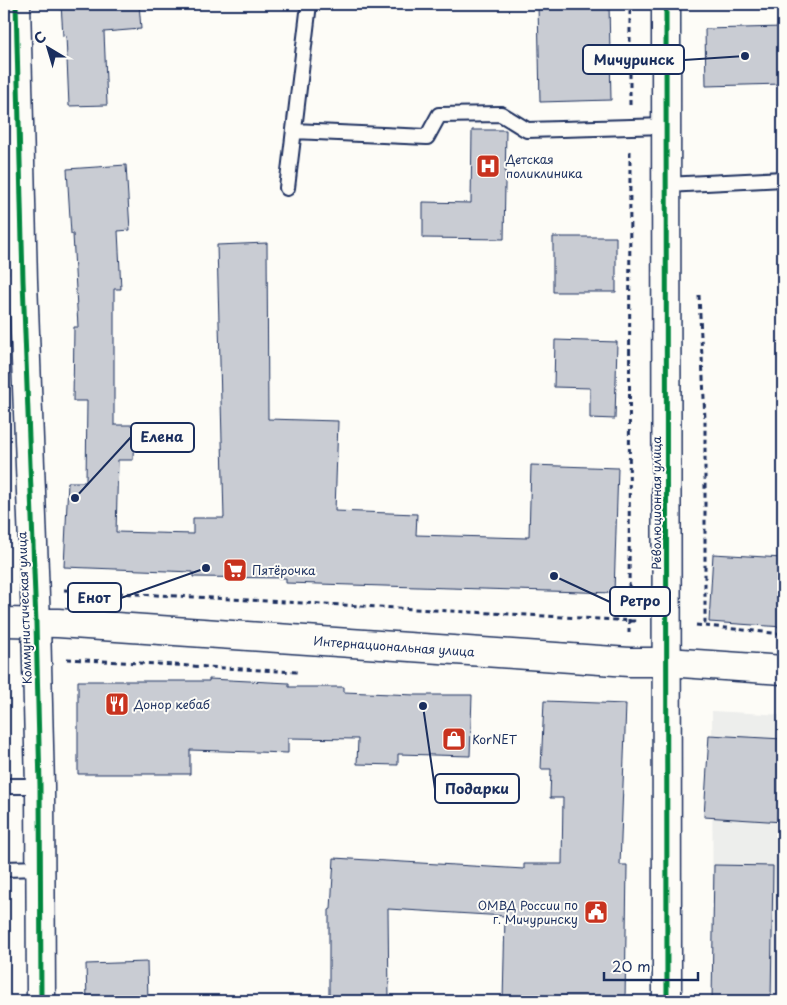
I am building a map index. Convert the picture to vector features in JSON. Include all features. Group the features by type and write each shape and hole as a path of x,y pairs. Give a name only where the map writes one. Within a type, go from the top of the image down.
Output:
{"street":[{"name":"Коммунистическая улица","path":"16,4 13,281 36,623 42,1001"},
{"name":"Революционная улица","path":"666,4 667,1001"},
{"name":"Интернациональная улица","path":"4,622 68,624 629,662 667,662 783,670"}],"lane":[{"path":"287,188 310,4"},
{"path":"294,131 427,137 440,115 501,114 527,130 666,126"},
{"path":"666,185 783,179"},
{"path":"4,786 40,786"},
{"path":"4,869 41,868"}],"path":[{"path":"629,662 630,4"},
{"path":"34,588 666,622 783,634"}],"shaded area":[{"path":"712,711 783,715 783,1001 713,1001"}],"building":[{"path":"61,4 139,4 141,29 104,32 107,105 69,106 66,35 63,36"},
{"path":"538,4 609,4 611,100 540,102"},
{"path":"783,27 783,84 706,86 705,29"},
{"name":"Детская поликлиника","path":"472,130 506,130 504,239 423,238 423,202 471,203"},
{"path":"126,165 130,230 118,231 121,289 114,289 114,425 134,425 133,460 118,460 116,532 193,534 193,518 224,518 217,245 267,243 268,419 338,421 335,511 417,514 416,535 526,538 526,536 529,536 531,465 618,468 614,593 286,583 286,578 193,577 193,572 64,567 68,482 86,482 87,401 73,401 74,327 78,327 67,169"},
{"path":"553,237 616,237 616,292 553,292"},
{"path":"555,340 617,342 615,419 590,418 590,388 554,387"},
{"path":"713,554 783,558 783,627 709,622"},
{"path":"209,679 289,683 289,687 344,687 344,692 472,695 470,756 398,754 398,765 357,764 358,739 288,738 288,753 190,750 190,774 78,774 78,681 209,681"},
{"path":"544,701 626,704 620,865 627,865 625,1001 503,1001 505,916 388,909 389,1001 329,1001 329,910 331,909 334,858 524,869 524,864 562,864 563,798 550,798 551,769 541,769"},
{"path":"709,735 783,739 783,822 704,817"},
{"path":"714,865 773,866 771,1001 712,1001"},
{"path":"147,962 148,1001 87,1001 86,964"}],"cycle path":[{"path":"16,4 23,281 36,623 40,786 41,1001"},
{"path":"666,4 667,1001"}],"place":[{"name":"Мичуринск","path":"745,56"},
{"name":"Детская поликлиника","path":"488,166"},
{"name":"Елена","path":"75,498"},
{"name":"Енот","path":"206,568"},
{"name":"Пятёрочка","path":"235,570"},
{"name":"Ретро","path":"554,576"},
{"name":"Донор кебаб","path":"117,704"},
{"name":"Подарки","path":"423,706"},
{"name":"KorNET","path":"454,739"},
{"name":"ОМВД России по г. Мичуринску","path":"596,912"}]}
